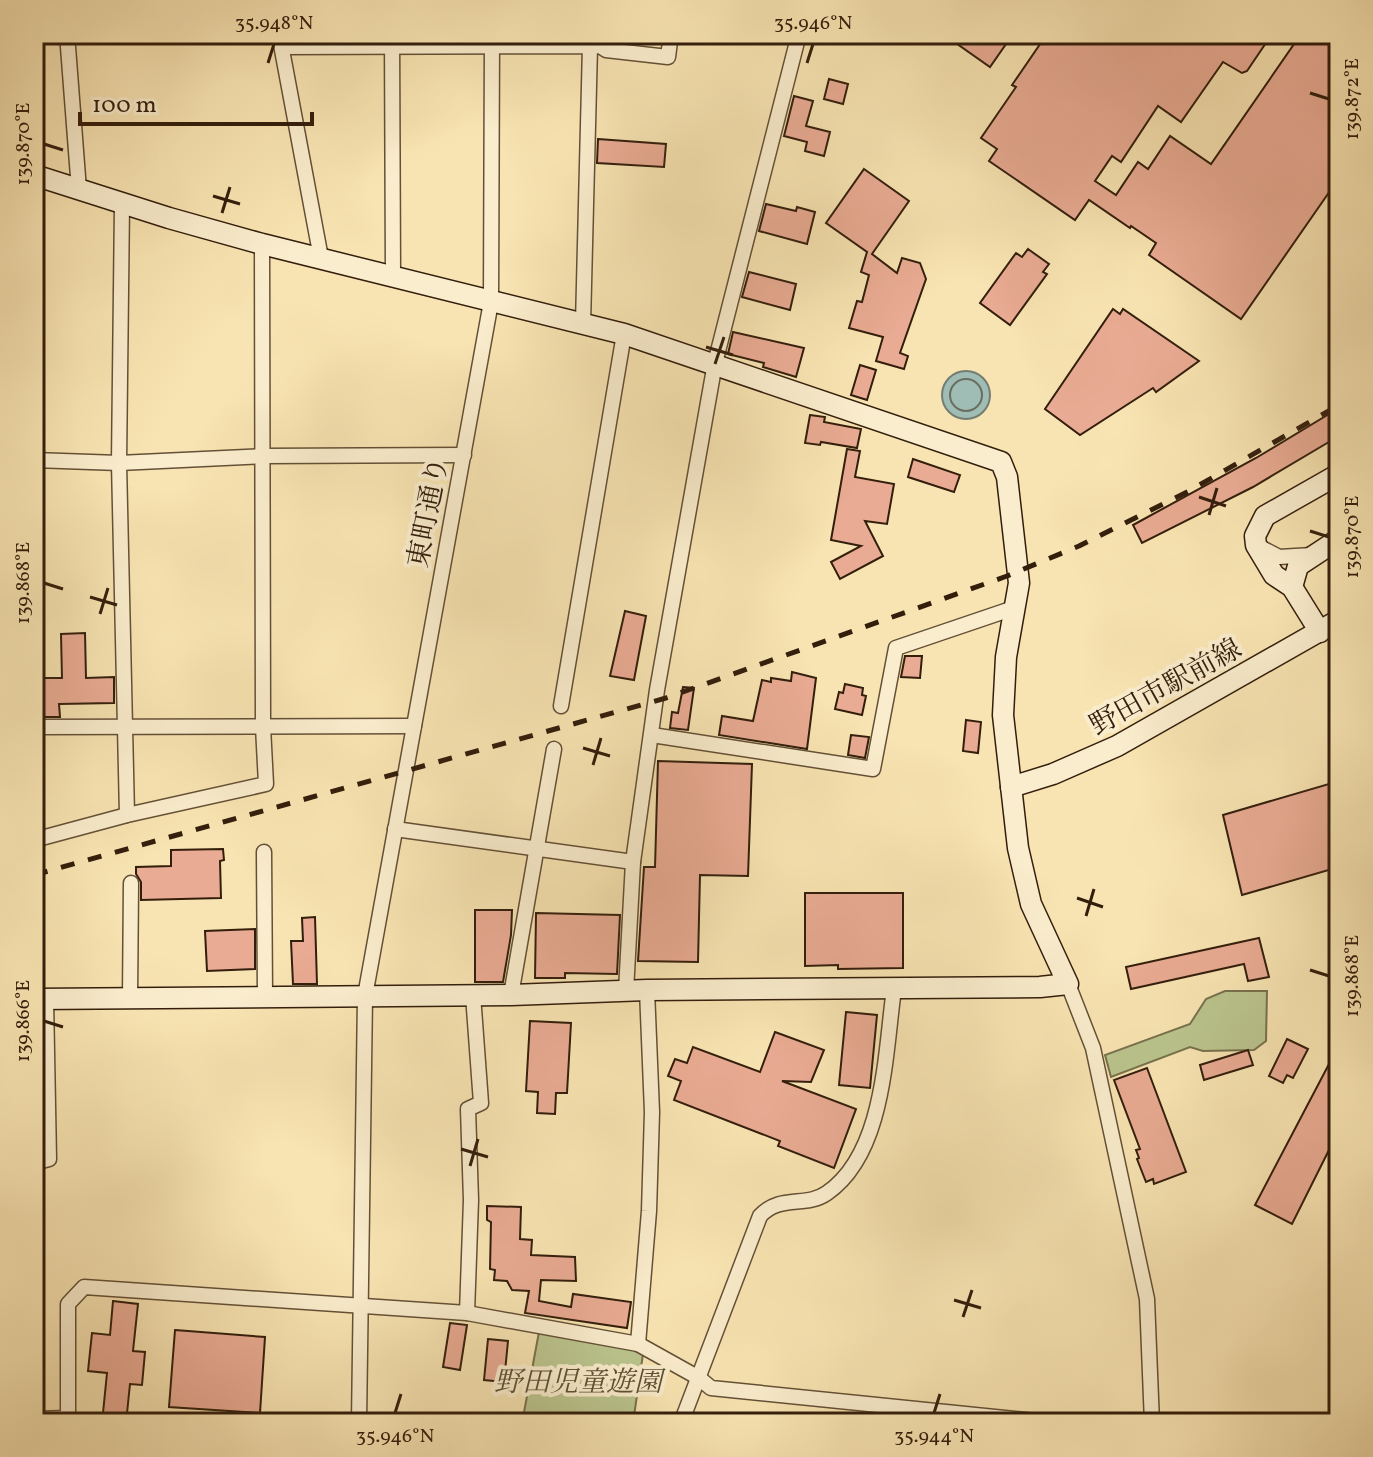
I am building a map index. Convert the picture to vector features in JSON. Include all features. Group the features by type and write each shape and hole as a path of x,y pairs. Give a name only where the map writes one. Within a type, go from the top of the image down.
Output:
{"street":[{"path":"67,34 79,190"},
{"path":"321,258 280,41 492,40 590,46 668,57 671,34"},
{"path":"626,991 633,862 715,363 799,34"},
{"path":"392,40 393,277"},
{"name":"東町通り","path":"359,1423 365,996 491,302 492,40"},
{"path":"583,324 590,46"},
{"path":"34,175 262,244 624,334 1001,462 1007,477 1019,583 1006,657 1003,715 1018,848 1031,904 1093,1048 1147,1299 1152,1423"},
{"path":"122,204 119,463 127,815"},
{"path":"34,840 127,815 266,784 263,727 262,244"},
{"path":"561,706 624,334"},
{"path":"34,460 119,463 264,456 464,455"},
{"path":"1320,632 1292,587 1274,575 1256,545 1255,536 1265,516 1339,474"},
{"path":"1292,587 1298,566 1339,539"},
{"path":"1256,545 1279,557 1313,554"},
{"path":"652,735 873,769 896,648 1014,608"},
{"name":"野田市駅前線","path":"1011,787 1053,774 1117,746 1339,620"},
{"path":"34,727 414,726"},
{"path":"511,995 554,749"},
{"path":"395,829 633,862"},
{"path":"264,852 265,997"},
{"path":"130,998 131,883"},
{"path":"34,1163 49,1159 40,999 511,995 647,990 1040,987 1068,984"},
{"path":"681,1423 760,1216 768,1207 783,1202 823,1196 844,1180 863,1147 876,1117 894,989"},
{"path":"638,1344 649,1211 652,1112 647,990"},
{"path":"467,1313 471,1200 468,1109 481,1103 473,995"},
{"path":"34,1419 68,1418 68,1304 84,1287 467,1313 638,1344 711,1388 1036,1422 1084,1423"}],"green space":[{"path":"1225,991 1267,991 1266,1041 1254,1050 1203,1051 1190,1047 1111,1077 1105,1055 1190,1024 1206,999"},
{"name":"野田児童遊園","path":"539,1332 635,1349 643,1354 633,1423 522,1423"}],"water":[{"path":"966,371 983,378 990,395 983,412 966,419 949,412 942,395 949,378"}],"building":[{"path":"943,34 1013,34 990,67"},
{"path":"1047,34 1272,34 1247,71 1242,73 1223,62 1181,122 1158,106 1121,162 1112,156 1095,181 1116,195 1138,162 1148,169 1170,136 1211,164 1301,34 1339,34 1339,178 1241,319 1149,255 1156,243 1131,226 1089,200 1075,220 989,161 997,149 981,138"},
{"path":"829,79 848,84 843,104 824,99"},
{"path":"794,96 813,101 806,126 830,132 824,156 805,151 807,142 784,136"},
{"path":"598,139 666,144 664,167 597,163"},
{"path":"864,169 909,201 872,254 897,273 902,258 920,263 926,279 900,353 908,356 904,369 876,361 883,337 849,328 857,301 862,302 869,275 861,272 867,252 826,223"},
{"path":"766,204 815,212 807,244 759,231"},
{"path":"1028,249 1049,264 1043,272 1047,274 1010,325 980,303 1016,253 1022,257"},
{"path":"749,272 796,284 790,310 742,297"},
{"path":"1113,309 1120,314 1123,309 1199,361 1156,392 1153,388 1080,435 1045,409"},
{"path":"733,332 804,348 796,377 763,367 764,363 728,354"},
{"path":"860,365 876,370 867,400 851,395"},
{"path":"1339,408 1339,436 1253,487 1142,543 1133,525 1256,458"},
{"path":"810,415 825,417 824,422 861,429 857,448 821,442 820,445 805,443"},
{"path":"847,449 860,451 855,477 894,484 887,524 865,521 883,556 840,579 831,562 861,546 831,540"},
{"path":"913,459 960,475 954,492 908,477"},
{"path":"625,611 646,616 634,680 610,676"},
{"path":"85,633 86,678 114,677 114,703 59,704 60,717 38,717 37,678 62,678 61,634"},
{"path":"905,656 922,656 920,678 901,677"},
{"path":"792,672 816,678 807,749 719,735 722,716 753,721 762,680 791,681"},
{"path":"845,684 863,688 862,695 866,696 862,715 835,709 839,692 843,693"},
{"path":"683,687 694,688 688,730 670,728 672,712 678,713"},
{"path":"966,720 981,722 978,753 963,751"},
{"path":"851,735 869,737 865,758 848,755"},
{"path":"658,761 752,764 748,876 700,875 698,962 638,961 644,867 655,867"},
{"path":"1339,781 1339,867 1242,895 1223,815"},
{"path":"223,849 224,860 220,861 221,898 141,900 141,882 136,867 171,866 171,850"},
{"path":"805,893 903,893 903,968 805,966"},
{"path":"475,910 512,910 503,982 475,982"},
{"path":"536,913 620,915 617,974 565,973 565,978 535,978"},
{"path":"315,917 317,984 293,984 291,941 303,941 302,918"},
{"path":"255,929 255,969 207,971 205,931"},
{"path":"1259,938 1269,977 1248,981 1244,964 1131,989 1126,967"},
{"path":"846,1012 877,1015 870,1088 839,1085"},
{"path":"530,1021 571,1023 567,1093 556,1093 555,1114 537,1113 538,1092 526,1091"},
{"path":"775,1032 824,1050 811,1082 782,1081 856,1109 834,1168 778,1146 780,1141 674,1100 681,1081 668,1076 675,1059 687,1063 693,1047 760,1072"},
{"path":"1287,1039 1308,1049 1293,1078 1287,1075 1283,1083 1269,1076"},
{"path":"1339,1045 1339,1130 1292,1224 1255,1205"},
{"path":"1248,1050 1253,1065 1204,1080 1200,1065"},
{"path":"1147,1068 1186,1172 1154,1184 1153,1179 1146,1182 1137,1159 1136,1150 1140,1149 1114,1080"},
{"path":"487,1206 521,1207 520,1239 532,1240 531,1255 575,1257 576,1281 541,1280 539,1301 571,1307 573,1294 631,1302 627,1328 525,1313 529,1291 512,1290 507,1281 494,1280 495,1270 490,1269 491,1222 487,1220"},
{"path":"113,1301 138,1304 133,1351 145,1352 142,1385 130,1384 126,1423 102,1423 107,1373 88,1371 92,1333 110,1335"},
{"path":"450,1323 467,1325 460,1370 443,1367"},
{"path":"175,1330 265,1337 260,1413 169,1407"},
{"path":"488,1339 508,1341 504,1382 484,1380"}],"railway":[{"path":"34,875 666,698 1007,576 1079,546 1189,491 1339,405"}]}
